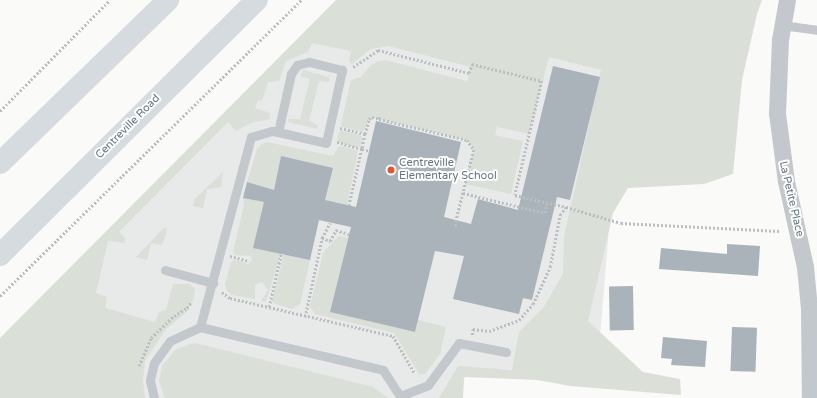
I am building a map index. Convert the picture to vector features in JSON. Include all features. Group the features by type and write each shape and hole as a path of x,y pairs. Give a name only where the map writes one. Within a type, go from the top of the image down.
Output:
{"highway":[{"path":"0,163 168,0"},
{"name":"Centreville Road","path":"0,255 257,0"}],"street":[{"name":"La Petite Place","path":"787,0 782,25 777,78 777,113 781,151 805,267 809,308 810,398"}],"lane":[{"path":"782,25 817,30"},
{"path":"200,326 213,283 250,138 263,132 278,132 326,143 342,70 309,62 297,65 291,74 278,132"},
{"path":"165,270 213,283"},
{"path":"154,398 150,380 154,363 170,341 200,326 383,370 401,397 428,385 459,343 506,352"}],"path":[{"path":"0,111 110,0"},
{"path":"0,296 301,0"},
{"path":"349,74 351,67 355,68 378,50 469,72 472,64 542,81 515,195 566,207 621,223 782,231 797,227"},
{"path":"349,206 369,119 372,117 379,117 467,140 474,150 455,225 458,226"},
{"path":"333,147 339,120"},
{"path":"338,128 365,134"},
{"path":"334,142 369,151"},
{"path":"463,193 545,213 547,202"},
{"path":"470,345 473,329 489,331 519,320 533,304 550,267 560,215 566,207"},
{"path":"305,317 322,238 330,223"},
{"path":"322,238 330,241 336,230 349,234"},
{"path":"228,263 231,249"},
{"path":"269,307 280,254"},
{"path":"229,256 249,261"},
{"path":"221,290 230,298 305,317 393,336 414,372"}],"shaded area":[{"path":"336,0 762,0 757,14 742,80 733,174 704,184 628,188 613,213 588,321 643,372 680,379 681,395 570,386 538,380 464,377 463,398 439,398 458,366 512,370 519,332 543,308 563,274 564,237 601,70 549,57 529,134 497,127 495,135 523,141 511,194 465,184 474,150 467,140 372,117 363,132 343,127 341,124 351,80 361,77 370,66 378,61 385,60 467,81 471,67 388,46 371,49 352,64 349,61 351,51 312,43 308,52 286,61 279,81 268,82 262,101 258,100 255,108 270,113 270,119 251,123 236,131 228,122 119,232 125,238 125,243 108,241 96,293 107,297 105,308 155,322 159,312 166,310 173,284 190,284 195,289 193,301 188,308 189,310 166,329 145,361 143,380 145,398 0,398 0,338"},
{"name":"Centreville Elementary School","path":"337,0 628,0 597,373 467,368 460,398 0,398 0,339"},
{"path":"303,70 329,77 330,80 328,82 319,81 309,121 318,125 317,129 288,122 289,119 300,119 310,79 300,76"},
{"path":"342,131 360,135 362,137 361,146 358,148 337,142 339,132"},
{"path":"267,142 333,156 339,146 358,151 347,205 325,200 281,157 274,190 247,182 257,149 262,144"},
{"path":"223,172 221,187 207,189 203,208 193,206 194,200"},
{"path":"243,198 264,202 281,254 266,302 261,301 268,290 262,282 255,285 255,299 232,295 227,291 225,284 231,262 233,260 242,261 248,265 252,260 251,256 235,255 233,252 244,205"},
{"path":"164,228 167,229 163,243 161,245 151,243 147,260 136,257"},
{"path":"338,236 348,238 330,312 415,332 418,320 446,327 440,354 425,374 419,374 394,333 315,314 310,307 323,253"},
{"path":"284,254 310,260 300,304 292,309 273,303 272,301"},
{"path":"195,343 373,387 388,398 165,398 159,381 162,366 176,349"}],"building":[{"path":"553,66 600,77 570,200 557,197 532,300 523,298 519,314 453,299 464,256 435,251 415,332 330,312 351,227 319,220 310,260 253,248 264,202 243,198 247,182 274,190 281,156 333,168 325,200 356,207 376,121 461,142 444,217 471,224 478,199 518,210"},
{"path":"727,244 760,246 758,276 659,269 661,248 727,254"},
{"path":"609,286 633,286 634,330 610,330"},
{"path":"732,327 757,328 755,372 730,371"},
{"path":"663,337 707,341 705,367 671,365 672,359 661,358"}],"place":[{"name":"Centreville Elementary School","path":"391,170"}]}
